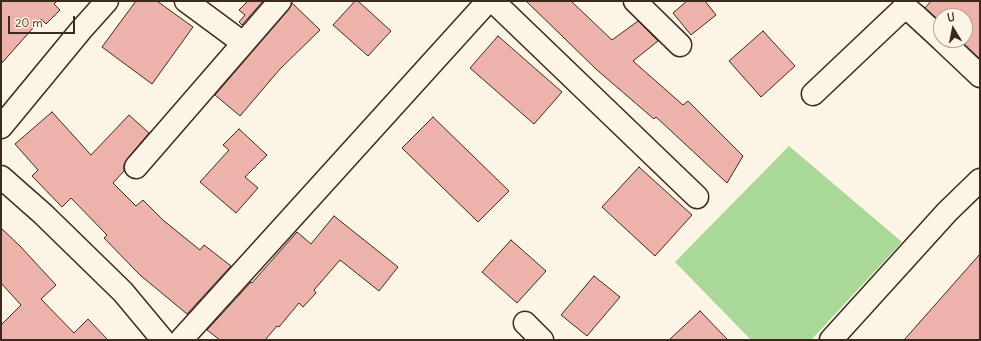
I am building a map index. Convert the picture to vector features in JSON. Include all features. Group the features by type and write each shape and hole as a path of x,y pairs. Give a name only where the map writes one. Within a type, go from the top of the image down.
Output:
{"street":[{"path":"1,127 81,30 107,1"},
{"path":"186,1 243,43"},
{"path":"136,166 280,1"},
{"path":"181,340 488,1"},
{"path":"493,1 697,197"},
{"path":"635,1 680,45"},
{"path":"813,94 904,3 933,32"},
{"path":"950,48 980,76"},
{"path":"1,177 43,214 123,292 163,340"},
{"path":"832,340 947,212 980,180"},
{"path":"525,322 542,340"}],"green space":[{"path":"789,146 902,242 811,340 751,340 675,262"}],"building":[{"path":"1,1 57,1 54,4 60,10 46,24 41,19 1,64"},
{"path":"136,1 157,1 193,27 152,84 102,47"},
{"path":"248,1 263,1 242,25 239,22 245,15 239,10"},
{"path":"355,1 358,1 391,31 368,56 333,25"},
{"path":"526,1 571,1 612,40 638,21 658,41 633,61 683,105 688,101 743,156 727,183 656,117 654,119 597,70"},
{"path":"687,1 705,1 716,15 691,35 673,13"},
{"path":"931,1 980,1 980,59 968,48 973,48 973,8 933,8 933,15 925,8"},
{"path":"292,3 320,30 280,69 240,116 215,95 289,9"},
{"path":"763,31 795,66 761,97 729,61"},
{"path":"498,36 562,92 534,124 470,68"},
{"path":"52,112 91,155 129,115 149,133 127,159 124,165 124,171 113,183 136,206 143,200 163,220 200,250 204,245 231,266 187,314 140,275 104,238 107,235 71,198 62,207 32,176 38,170 15,144"},
{"path":"433,117 509,191 478,222 402,148"},
{"path":"239,129 267,155 245,177 258,188 236,213 200,182 229,150 223,145"},
{"path":"639,167 692,215 655,256 602,207"},
{"path":"334,216 398,267 379,291 340,260 314,290 316,293 303,307 299,303 279,327 277,326 265,340 220,340 207,330 251,282 252,283 297,232 311,244"},
{"path":"1,228 56,285 41,299 74,333 88,319 108,340 1,340 1,325 21,305 1,283"},
{"path":"511,240 546,271 517,303 482,272"},
{"path":"980,254 980,340 904,340"},
{"path":"594,276 620,297 587,336 561,315"},
{"path":"700,311 728,340 669,340"}]}
